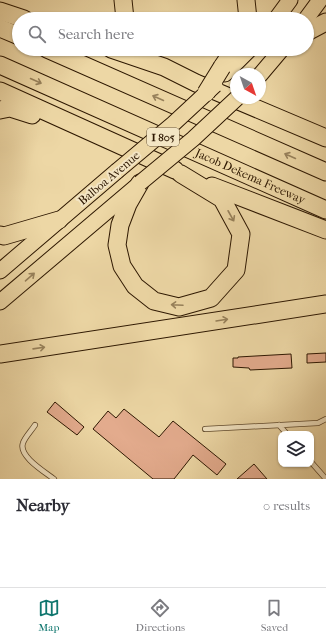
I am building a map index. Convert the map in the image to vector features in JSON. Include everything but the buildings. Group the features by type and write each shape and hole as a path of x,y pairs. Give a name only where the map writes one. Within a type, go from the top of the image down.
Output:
{"highway":[{"path":"123,0 124,12"},
{"path":"246,0 247,12"},
{"path":"0,11 12,15"},
{"path":"314,28 326,22"},
{"path":"0,28 12,33"},
{"path":"63,56 326,172"},
{"path":"131,56 164,68 201,88 306,128 326,138"},
{"path":"157,56 176,68 201,88"},
{"path":"201,88 223,71 230,56"},
{"name":"Jacob Dekema Freeway","path":"0,65 326,210"},
{"path":"0,91 182,174 326,230"},
{"path":"0,110 10,108 84,130"},
{"path":"306,128 326,132"},
{"path":"140,183 128,204 120,225 117,245 122,266 135,286 154,301 179,307 211,298 236,270 241,234 222,199 182,174"},
{"path":"0,234 4,236 59,220"},
{"path":"0,354 326,304"}],"main road":[{"path":"281,12 290,0"},
{"path":"311,12 320,0"},
{"path":"223,71 241,56"},
{"path":"265,68 276,56"},
{"name":"Balboa Avenue","path":"0,271 173,124 201,88"},
{"name":"Balboa Avenue","path":"0,302 193,139 231,104"}],"lane":[{"path":"205,429 318,423 326,419"},
{"path":"35,425 23,443 22,451 26,457 54,479"},
{"path":"279,425 284,431"},
{"path":"314,465 326,479"}]}
